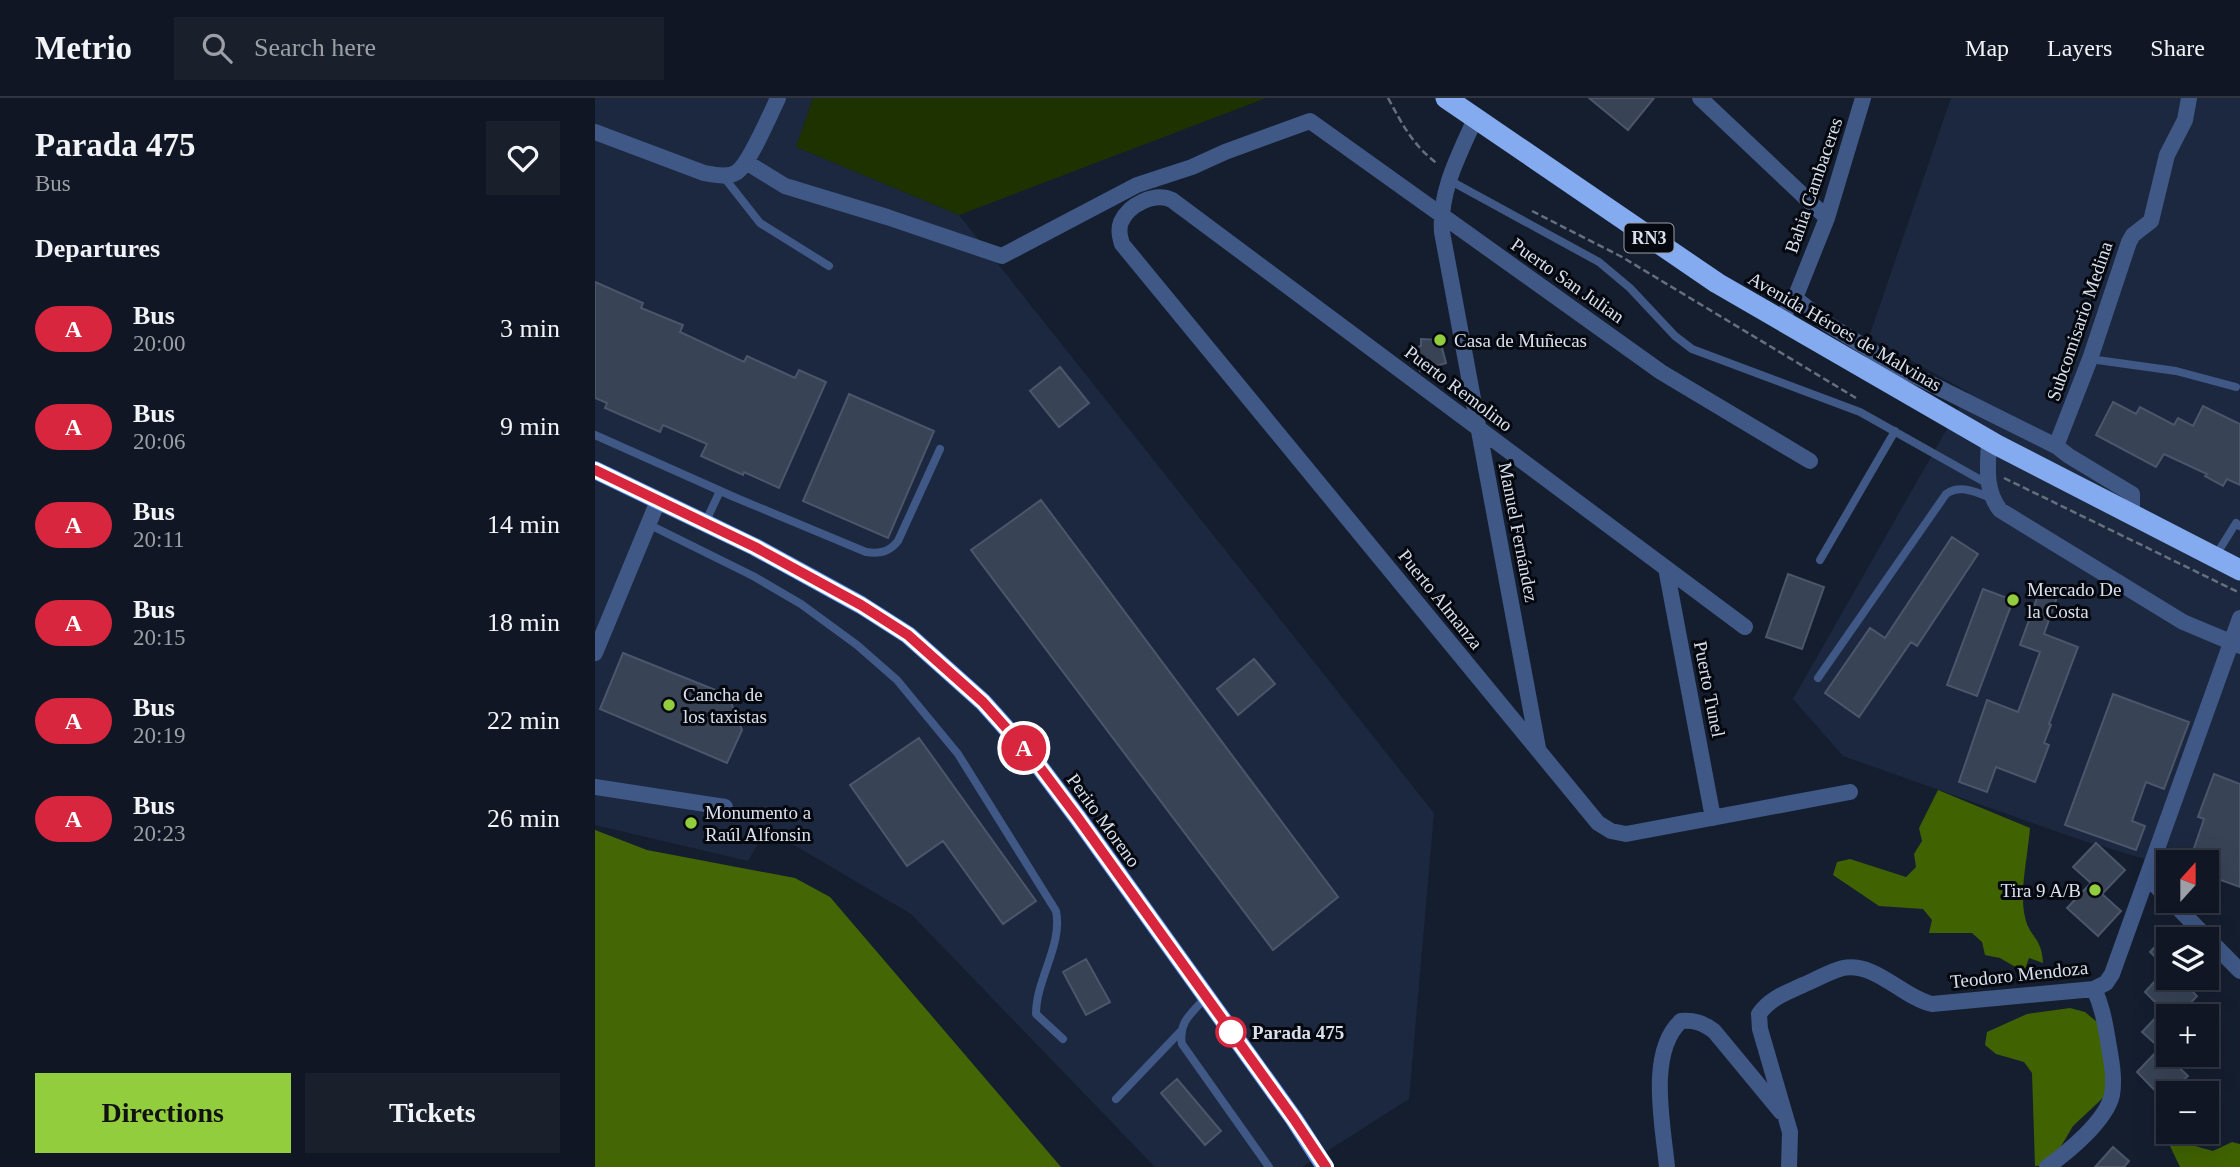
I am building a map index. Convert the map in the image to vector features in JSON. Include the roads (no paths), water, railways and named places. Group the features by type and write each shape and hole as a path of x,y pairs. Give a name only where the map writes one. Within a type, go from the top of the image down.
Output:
{"highway":[{"name":"Avenida Héroes de Malvinas","path":"1446,98 1706,276 1780,320 1989,440 2240,570"}],"main road":[{"name":"Perito Moreno","path":"595,470 786,564 861,605 908,635 983,702 1033,758 1078,818 1294,1119 1325,1167"}],"street":[{"path":"595,132 704,173 723,176 737,173 746,162 778,98"},
{"path":"1700,98 1827,218"},
{"name":"Bahia Cambaceres","path":"1780,320 1795,298 1827,218 1863,98"},
{"name":"Subcomisario Medina","path":"2056,446 2090,359 2129,242 2133,235 2151,221 2167,155 2185,120 2189,98"},
{"name":"Manuel Fernández","path":"1475,118 1451,175 1441,216 1538,751"},
{"name":"Puerto San Julian","path":"1137,185 1192,167 1310,121 1661,372 1810,461"},
{"path":"746,162 785,186 1002,256 1137,185"},
{"name":"Puerto Remolino","path":"1144,201 1163,196 1173,200 1745,627"},
{"name":"Puerto Almanza","path":"1144,201 1127,214 1121,223 1119,232 1122,244 1598,823 1611,831 1626,834 1850,792"},
{"path":"1795,298 1826,323 1899,368 2056,446 2132,494 2132,514"},
{"path":"1859,365 1879,364 1899,368"},
{"path":"1989,440 1989,484 2000,510 2182,622 2236,644"},
{"path":"595,653 658,501"},
{"name":"Puerto Tunel","path":"1666,568 1713,818"},
{"name":"Teodoro Mendoza","path":"1784,1117 1760,1029 1759,1014 1771,1000 1841,968 1857,967 1874,973 1919,1001 1932,1004 2094,989 2106,983 2112,974 2236,644 2240,618"},
{"path":"595,786 725,807"},
{"path":"2148,877 2156,885"},
{"path":"2184,914 2240,971"},
{"path":"2047,1167 2060,1161 2101,1117 2112,1094 2113,1076 2102,1010 2094,989"},
{"path":"1667,1167 1660,1095 1667,1041 1681,1021 1694,1020 1714,1031 1784,1117 1790,1132 1789,1167"}],"lane":[{"path":"1451,175 1599,262 1630,288 1675,336 1692,349 1860,412 1989,484"},
{"path":"723,176 760,223 829,266"},
{"path":"1137,185 1144,201"},
{"path":"2090,359 2176,372 2236,387"},
{"path":"1820,560 1895,431"},
{"path":"595,435 720,491 866,552 879,554 888,551 898,541 940,449"},
{"path":"1818,678 1946,494 1955,488 1966,489 1989,484"},
{"path":"705,523 720,491"},
{"path":"2215,557 2236,523 2240,526"},
{"path":"648,524 777,590 857,645 897,681 958,754 1056,911 1059,924 1036,1000 1036,1014 1063,1039"},
{"path":"1116,1099 1180,1032 1185,1021 1205,998"},
{"path":"1180,1032 1182,1044 1269,1167"}],"place":[{"name":"Casa de Muñecas","path":"1440,340"},
{"name":"Mercado De la Costa","path":"2013,600"},
{"name":"Cancha de los taxistas","path":"669,705"},
{"name":"Monumento a Raúl Alfonsin","path":"691,823"},
{"name":"Tira 9 A/B","path":"2095,890"},
{"name":"Parada 475","path":"1231,1032"}]}
